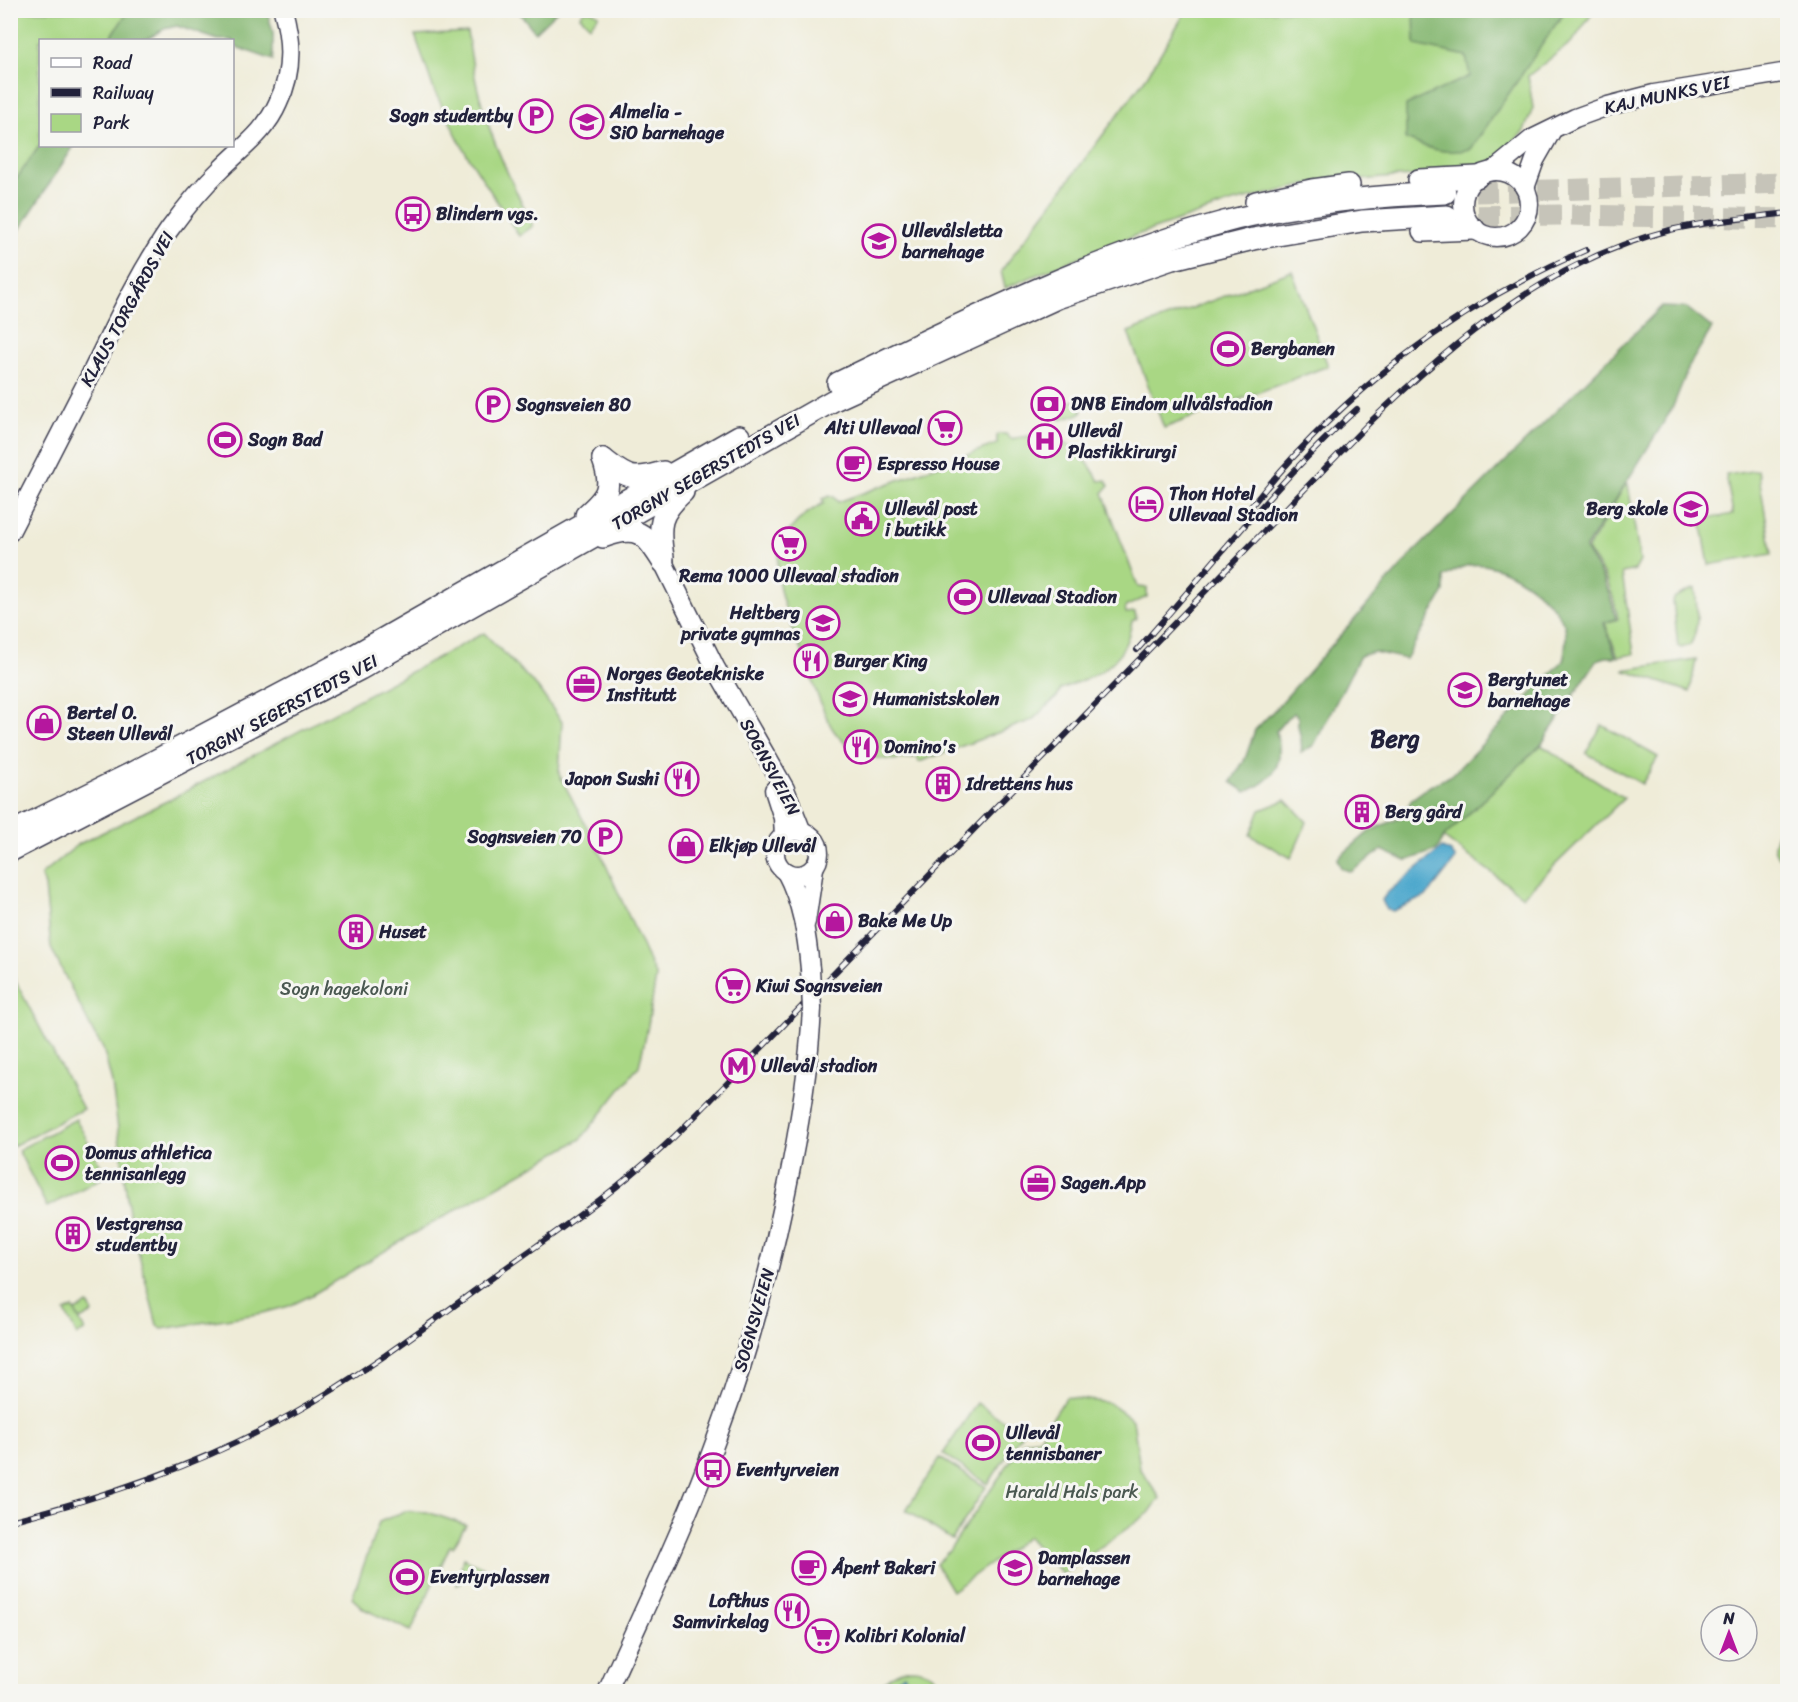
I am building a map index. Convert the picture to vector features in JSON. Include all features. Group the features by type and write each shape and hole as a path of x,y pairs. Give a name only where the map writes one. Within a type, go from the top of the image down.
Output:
{"highway":[{"path":"1158,243 1252,203 1284,195 1371,183 1485,174"},
{"name":"TORGNY SEGERSTEDTS VEI","path":"10,851 360,669 567,542 696,468 829,387 907,349 1051,284 1158,243 1226,222 1358,198 1445,193"},
{"name":"TORGNY SEGERSTEDTS VEI","path":"696,468 834,400 1057,298 1129,273 1172,259 1262,237 1362,221 1447,216"},
{"path":"1129,273 1334,239 1416,231 1474,229"},
{"path":"567,542 605,497 609,479 603,459 622,473 638,478 696,468"},
{"path":"663,562 659,533 661,519 696,468"},
{"path":"567,542 623,531 642,534 651,542 663,562"},
{"name":"TORGNY SEGERSTEDTS VEI","path":"10,833 128,775 567,542"},
{"path":"10,818 22,815 79,789 128,775"},
{"path":"10,865 107,801"}],"main road":[{"name":"KLAUS TORGÅRDS VEI","path":"10,532 111,333 155,252 204,186 258,135 276,109 283,93 290,61 289,36 283,10"},
{"name":"KAJ MUNKS VEI","path":"1474,229 1464,212 1463,199 1468,186 1532,139 1585,114 1630,100 1788,72"},
{"path":"1525,188 1535,160 1551,132"},
{"path":"1474,229 1486,236 1500,237 1520,227 1528,211 1529,202 1521,182 1508,173 1485,174"},
{"name":"SOGNSVEIEN","path":"663,562 735,704 779,802 784,836"},
{"name":"SOGNSVEIEN","path":"735,704 749,723 785,789 802,832"},
{"path":"796,831 802,832 812,836 818,846 819,858 814,868 803,874 791,874 778,863 777,846 784,836 796,831"},
{"name":"SOGNSVEIEN","path":"806,927 814,868"},
{"name":"SOGNSVEIEN","path":"607,1692 686,1516 718,1437 741,1368 771,1259 790,1172 805,1084 812,1008 806,927 786,872"}],"green space":[{"path":"129,10 267,11 273,32 273,60 234,46 234,39 215,39 177,26 164,29 148,39 110,39"},
{"path":"1414,10 1565,11 1471,149 1445,151 1406,139 1406,105 1470,76 1466,56 1415,45"},
{"path":"11,11 129,11 110,39 39,39 39,146 17,179 11,174"},
{"path":"518,11 557,11 535,32"},
{"path":"584,11 592,11 599,15 590,26 580,16"},
{"path":"1186,11 1594,11 1573,41 1528,76 1533,108 1524,131 1499,158 1462,174 1306,185 1233,202 1116,242 1005,288 1001,271 1147,76"},
{"path":"467,32 476,84 491,133 533,226 519,236 464,150 434,90 415,35"},
{"path":"39,146 73,147 11,243 11,174 17,178"},
{"name":"Bergbanen","path":"1292,271 1328,366 1164,428 1128,332"},
{"path":"1661,307 1687,308 1712,328 1690,364 1672,409 1585,549 1601,575 1611,598 1616,619 1604,623 1616,657 1597,660 1541,745 1444,837 1437,850 1406,861 1382,850 1351,872 1341,868 1337,859 1370,831 1402,817 1412,799 1430,786 1452,775 1563,661 1566,642 1564,624 1548,602 1524,582 1510,574 1482,565 1463,567 1444,577 1444,592 1406,659 1374,652 1360,656 1314,745 1301,753 1302,743 1298,717 1294,713 1276,731 1279,752 1276,768 1265,781 1246,792 1231,782 1245,759 1255,730 1413,553"},
{"path":"1078,399 1082,413 1061,420 1057,407"},
{"name":"Ullevaal Stadion","path":"1006,434 1011,439 1040,436 1063,442 1083,457 1099,481 1106,480 1109,486 1103,493 1138,587 1147,588 1147,597 1125,607 1126,613 1135,612 1136,619 1132,621 1123,648 1116,658 1098,673 1061,689 1058,696 1032,720 919,762 917,757 890,760 864,754 844,742 832,728 786,611 778,572 778,560 783,541 800,519 824,503 822,499 830,496 838,502 997,444 997,436"},
{"path":"1758,470 1772,554 1709,565 1701,520 1733,514 1726,475"},
{"path":"1628,484 1640,561 1635,570 1622,573 1634,654 1618,657 1605,623 1618,619 1611,590 1587,550 1625,485"},
{"path":"1695,588 1697,618 1695,632 1690,645 1681,648 1678,646 1673,601 1675,597"},
{"name":"Sogn hagekoloni","path":"484,633 538,688 562,722 559,774 601,854 656,977 639,1066 581,1139 408,1237 312,1295 289,1306 263,1313 162,1329 157,1325 130,1220 112,1083 103,1048 51,948 45,886 41,875 79,844 171,799"},
{"path":"1696,659 1690,692 1623,670"},
{"path":"1602,725 1658,757 1642,784 1586,753"},
{"path":"1541,745 1624,798 1523,896 1443,837"},
{"path":"1286,800 1307,822 1291,858 1250,835 1260,810"},
{"path":"1782,818 1787,819 1787,860 1778,857 1774,844"},
{"path":"10,971 83,1109 11,1147 10,1147"},
{"name":"Domus athletica tennisanlegg","path":"76,1119 106,1176 47,1207 18,1150"},
{"path":"88,1304 93,1313 80,1320 75,1312 85,1331 77,1335 65,1312 73,1308 75,1311"},
{"name":"Harald Hals park","path":"1066,1397 1109,1403 1133,1420 1140,1468 1160,1498 1149,1513 1062,1574 1028,1537 952,1591 936,1564 949,1551 1024,1441 1039,1439"},
{"name":"Ullevål tennisbaner","path":"977,1403 1022,1433 988,1484 943,1454"},
{"path":"940,1458 986,1487 952,1540 906,1510"},
{"name":"Eventyrplassen","path":"405,1511 427,1512 466,1525 453,1547 450,1546 411,1631 364,1609 352,1598 379,1522"},
{"path":"463,1558 483,1567 457,1585"},
{"path":"911,1669 931,1674 943,1691 876,1692 891,1676"}],"water":[{"path":"1442,848 1451,852 1456,859 1427,896 1393,911 1386,909 1382,900 1387,893"},
{"path":"904,1675 917,1691 886,1691 884,1689 893,1681"}],"tunnel":[{"path":"1445,193 1788,183"},
{"path":"1447,216 1569,215 1788,219"}],"railway":[{"path":"10,1521 83,1501 154,1477 223,1449 290,1415 397,1347 628,1178 707,1104 1366,426 1433,364 1505,308 1544,283 1626,244 1684,227 1788,213"},
{"path":"1249,509 1320,429 1401,358 1444,327 1490,299 1586,250"},
{"path":"1137,650 1271,496 1357,409"}],"place":[{"name":"Sogn studentby","path":"536,116"},
{"name":"Almelia - SiO barnehage","path":"587,122"},
{"name":"Blindern vgs.","path":"413,214"},
{"name":"Ullevålsletta barnehage","path":"879,241"},
{"name":"Bergbanen","path":"1228,349"},
{"name":"DNB Eindom ullvålstadion","path":"1048,404"},
{"name":"Sognsveien 80","path":"493,405"},
{"name":"Alti Ullevaal","path":"945,428"},
{"name":"Sogn Bad","path":"225,440"},
{"name":"Ullevål Plastikkirurgi","path":"1045,441"},
{"name":"Espresso House","path":"854,464"},
{"name":"Thon Hotel Ullevaal Stadion","path":"1146,504"},
{"name":"Berg skole","path":"1691,509"},
{"name":"Ullevål post i butikk","path":"862,519"},
{"name":"Rema 1000 Ullevaal stadion","path":"789,544"},
{"name":"Ullevaal Stadion","path":"965,597"},
{"name":"Heltberg private gymnas","path":"823,623"},
{"name":"Burger King","path":"811,661"},
{"name":"Norges Geotekniske Institutt","path":"584,684"},
{"name":"Bergtunet barnehage","path":"1465,690"},
{"name":"Humanistskolen","path":"850,699"},
{"name":"Bertel O. Steen Ullevål","path":"44,723"},
{"name":"Domino's","path":"861,747"},
{"name":"Japon Sushi","path":"682,779"},
{"name":"Idrettens hus","path":"943,784"},
{"name":"Berg gård","path":"1362,812"},
{"name":"Sognsveien 70","path":"605,837"},
{"name":"Elkjøp Ullevål","path":"686,846"},
{"name":"Bake Me Up","path":"835,921"},
{"name":"Huset","path":"356,932"},
{"name":"Kiwi Sognsveien","path":"733,986"},
{"name":"Ullevål stadion","path":"738,1066"},
{"name":"Domus athletica tennisanlegg","path":"62,1163"},
{"name":"Sagen.App","path":"1038,1183"},
{"name":"Vestgrensa studentby","path":"73,1234"},
{"name":"Ullevål tennisbaner","path":"983,1443"},
{"name":"Eventyrveien","path":"713,1470"},
{"name":"Åpent Bakeri","path":"809,1568"},
{"name":"Damplassen barnehage","path":"1015,1568"},
{"name":"Eventyrplassen","path":"407,1577"},
{"name":"Lofthus Samvirkelag","path":"792,1611"},
{"name":"Kolibri Kolonial","path":"822,1636"}],"district":[{"name":"Berg","path":"1395,739"}]}
